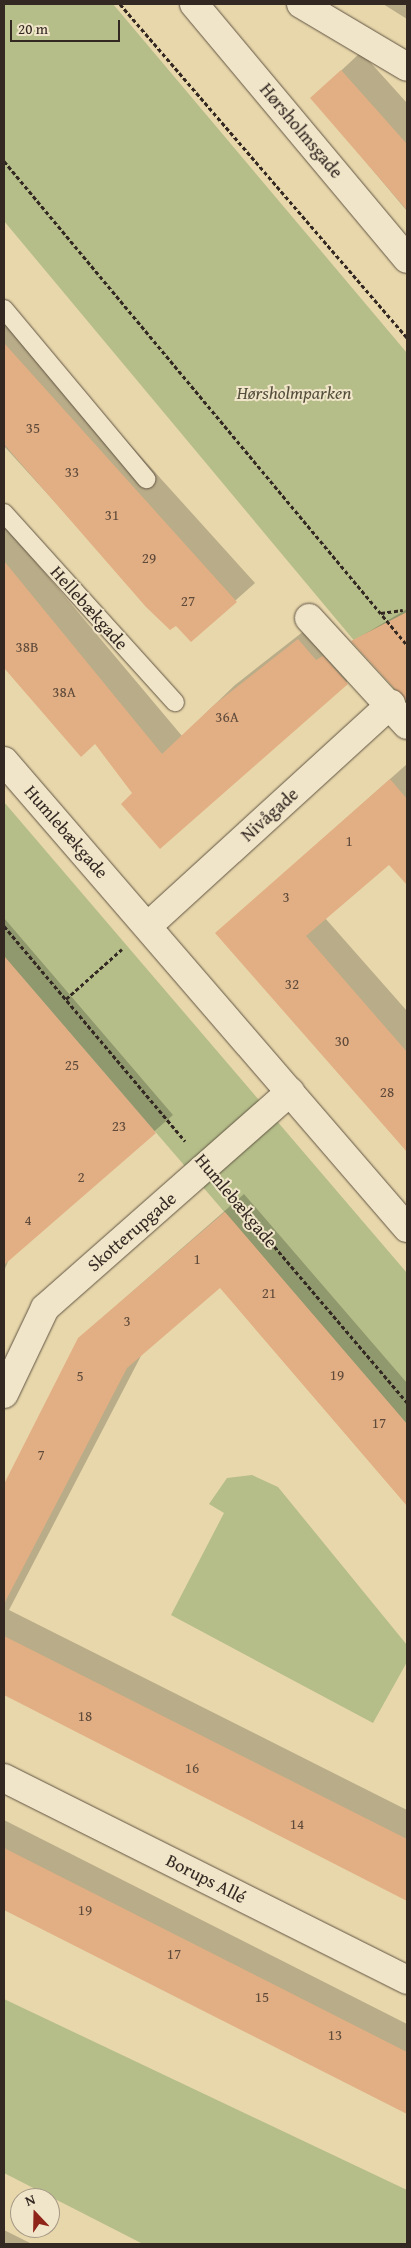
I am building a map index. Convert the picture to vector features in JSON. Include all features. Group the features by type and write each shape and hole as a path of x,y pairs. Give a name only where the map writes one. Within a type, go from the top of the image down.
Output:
{"street":[{"name":"Hørsholmsgade","path":"194,4 407,259"},
{"path":"301,4 407,67"},
{"path":"309,618 399,715"},
{"name":"Nivågade","path":"149,925 399,715"},
{"name":"Humlebækgade","path":"4,761 149,925 407,1228"},
{"name":"Skotterupgade","path":"4,1394 45,1308 290,1092"},
{"name":"Borups Allé","path":"4,1778 407,1980"}],"lane":[{"path":"4,309 146,479"},
{"name":"Hellebækgade","path":"4,513 175,702"}],"path":[{"path":"120,4 407,338"},
{"path":"4,161 407,645"},
{"path":"381,613 403,610"},
{"path":"66,999 149,925"},
{"name":"Humlebækgade","path":"4,926 406,1400"}],"green space":[{"name":"Hørsholmparken","path":"4,4 113,4 407,353 407,704 4,221"},
{"path":"4,802 407,1273 407,1424 4,956"},
{"path":"252,1475 278,1487 407,1645 407,1662 373,1723 171,1615 224,1513 209,1504 227,1478"},
{"path":"4,1999 407,2190 407,2244 143,2244 60,2202 60,2188 33,2188 4,2173"}],"building":[{"path":"341,70 407,144 407,210 310,98"},
{"path":"4,343 237,602 191,642 176,626 170,630 146,607 4,444"},
{"path":"4,561 162,754 214,705 298,639 316,660 323,656 348,684 160,849 121,804 132,793 95,744 81,757 4,668"},
{"path":"407,612 407,702 351,641"},
{"path":"390,779 407,799 407,885 389,865 306,936 407,1052 407,1152 215,933"},
{"path":"4,956 156,1133 4,1265"},
{"path":"225,1212 407,1424 407,1506 220,1288 127,1368 4,1604 4,1484 78,1338"},
{"path":"4,1636 407,1839 407,1901 4,1695"},
{"path":"4,1848 407,2052 407,2114 4,1910"}]}
